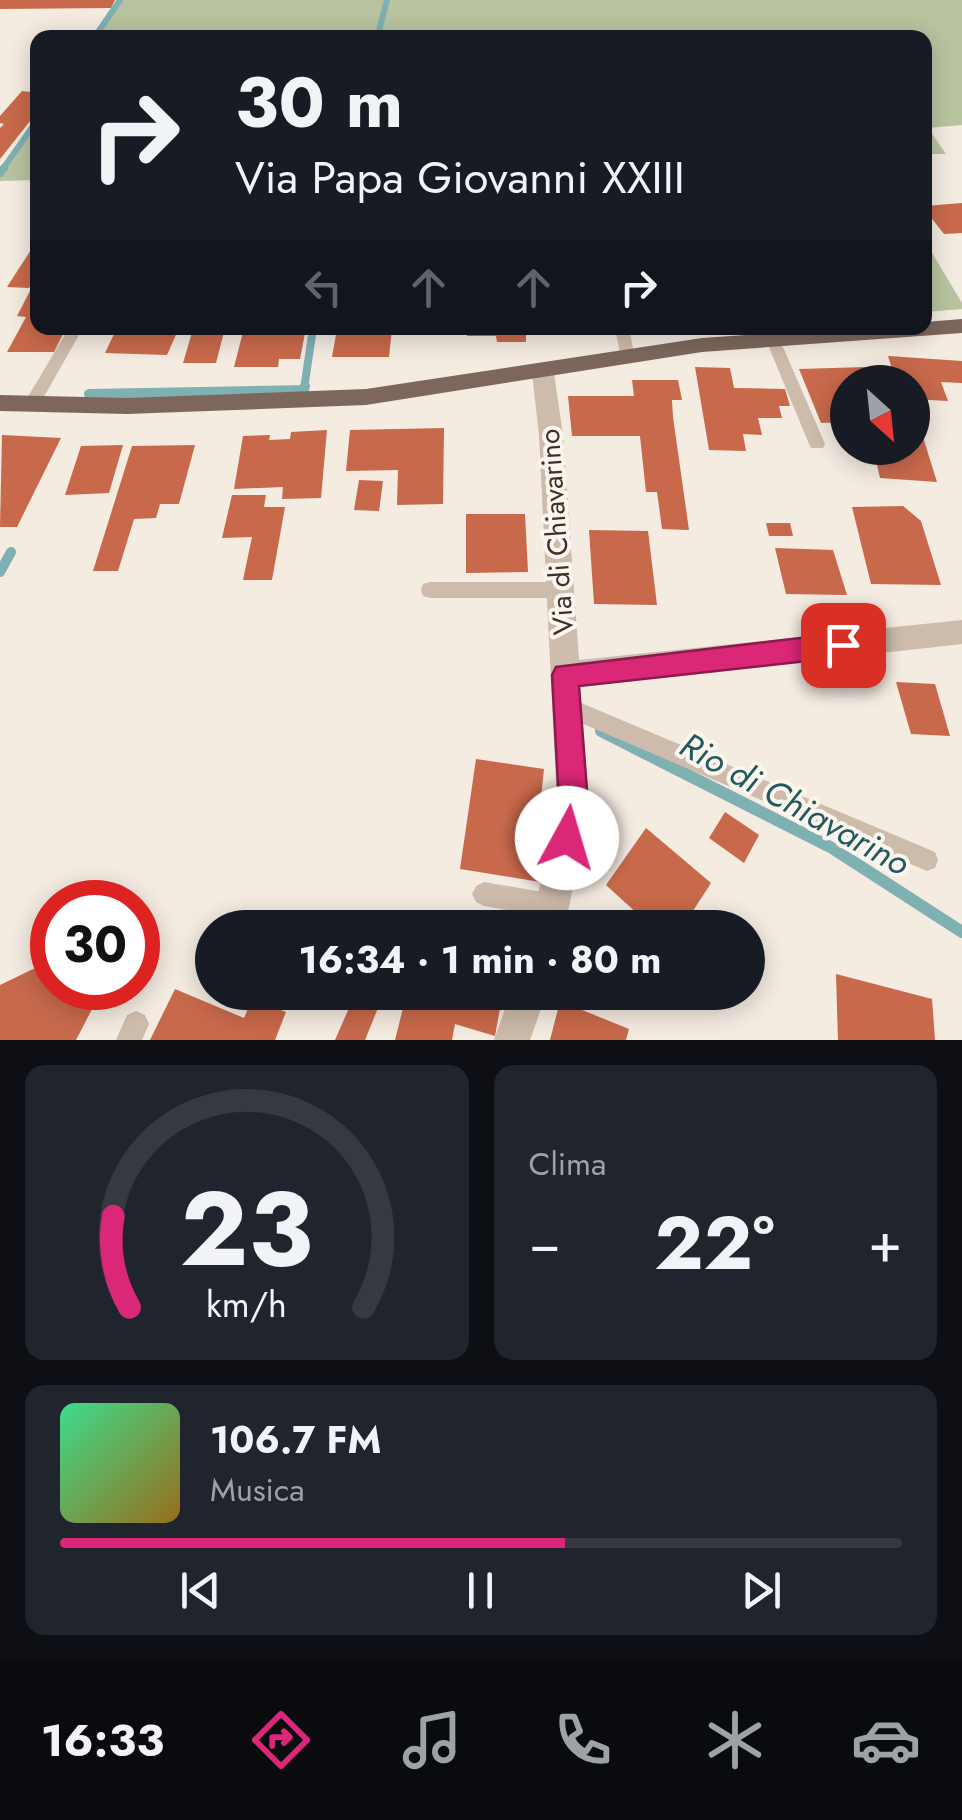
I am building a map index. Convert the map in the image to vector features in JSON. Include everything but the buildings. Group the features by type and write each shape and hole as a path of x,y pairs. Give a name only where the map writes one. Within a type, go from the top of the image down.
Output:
{"main road":[{"path":"932,327 962,326"},
{"path":"0,403 366,397 543,373 702,345 816,335"}],"street":[{"name":"Via di Chiavarino","path":"543,373 551,435 574,804 552,910"},
{"path":"565,675 962,632"},
{"path":"512,1040 523,1010"}],"lane":[{"path":"31,405 72,335"},
{"path":"623,335 628,358"},
{"path":"773,340 817,444"},
{"path":"430,590 560,590"},
{"path":"566,707 927,860"},
{"path":"484,894 531,910"}],"green space":[{"path":"118,0 962,0 962,125 932,128 932,30 99,30"},
{"path":"30,134 30,180 0,181"},
{"path":"932,134 946,154 932,154"},
{"path":"932,253 962,303 962,309 932,311"}],"waterway":[{"path":"99,30 120,0"},
{"name":"Rio di Chiavarino","path":"379,30 387,0"},
{"path":"2,170 30,130"},
{"path":"0,173 4,168"},
{"name":"Rio di Chiavarino","path":"304,389 312,335"},
{"name":"Rio di Chiavarino","path":"89,394 304,390 305,386"},
{"path":"0,572 11,552"},
{"name":"Rio di Chiavarino","path":"601,731 832,848 962,932"}],"route":[{"path":"567,838 574,804 565,675 843,645"}]}
